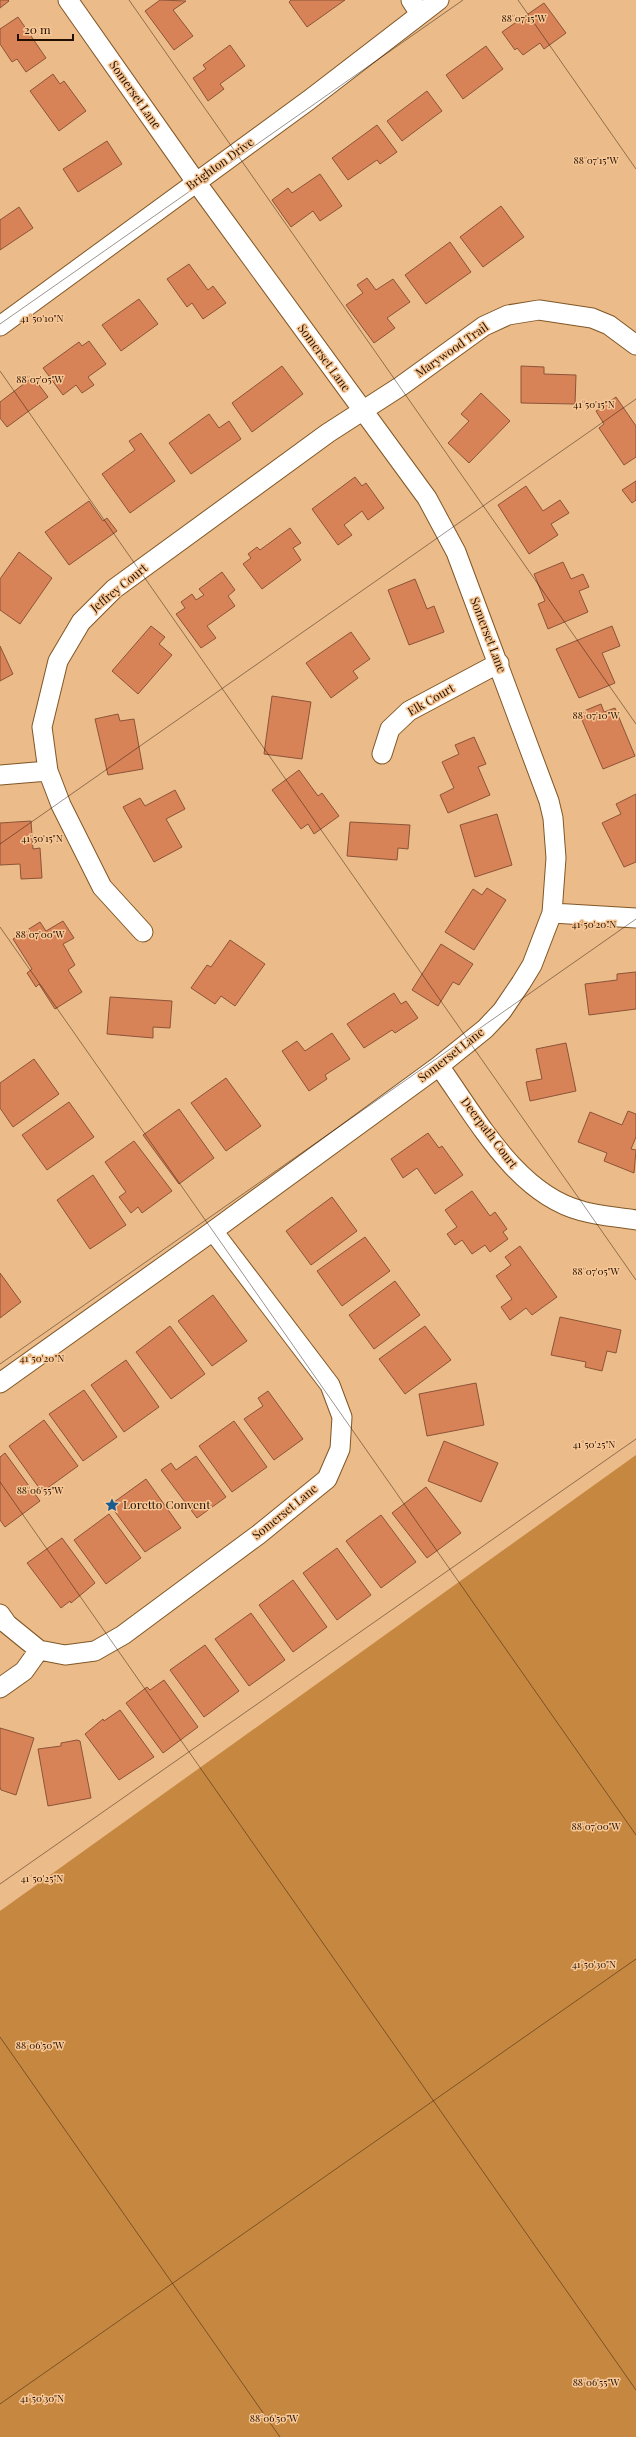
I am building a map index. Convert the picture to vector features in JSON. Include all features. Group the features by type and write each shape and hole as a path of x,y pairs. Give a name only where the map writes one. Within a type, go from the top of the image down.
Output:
{"street":[{"name":"Somerset Lane","path":"0,1383 213,1231 472,1041 502,1011 532,965 552,913 556,858 553,818 541,774 456,552 443,525 427,498 196,182 68,0"},
{"name":"Brighton Drive","path":"0,326 309,100 415,7 439,0"},
{"name":"Marywood Trail","path":"363,410 484,326 508,315 539,310 592,318 609,325 636,345"},
{"name":"Jeffrey Court","path":"143,932 102,887 61,805 48,771 42,727 58,661 81,622 114,589 363,410"},
{"name":"Elk Court","path":"382,754 390,729 409,711 499,663"},
{"path":"0,775 48,771"},
{"path":"552,913 636,918"},
{"name":"Deerpath Court","path":"439,1066 500,1151 513,1167 538,1190 581,1211 636,1220"},
{"name":"Somerset Lane","path":"0,1614 7,1624 39,1650 65,1655 95,1651 123,1635 258,1535 327,1479 340,1448 342,1417 330,1385 213,1231"},
{"path":"0,1688 24,1671 39,1650"}],"shaded area":[{"path":"636,1455 636,2437 0,2437 0,1911"}],"building":[{"path":"0,0 8,0 9,1 0,8"},
{"path":"160,0 186,1 173,10 193,36 174,50 145,11"},
{"path":"291,0 345,0 307,27 289,2"},
{"path":"544,3 566,33 544,49 540,43 523,55 517,48 515,50 502,32"},
{"path":"18,17 46,58 26,72 17,59 12,62 0,44 0,29"},
{"path":"230,45 245,66 220,84 224,89 208,101 193,78 206,69 203,65"},
{"path":"486,46 503,69 463,99 446,75"},
{"path":"53,74 60,84 64,81 86,111 59,131 30,91"},
{"path":"427,91 442,111 402,141 387,121"},
{"path":"377,125 397,152 380,164 377,160 348,180 332,158"},
{"path":"107,141 122,164 78,192 63,169"},
{"path":"320,174 342,206 320,221 313,211 291,227 272,200 288,188 292,193"},
{"path":"501,206 524,237 483,267 460,237"},
{"path":"19,207 33,228 0,250 0,220"},
{"path":"450,242 471,272 426,304 405,275"},
{"path":"189,264 208,290 213,286 226,303 203,319 192,303 187,307 167,279"},
{"path":"367,278 376,290 393,279 410,302 387,318 395,328 374,343 346,305 363,293 357,285"},
{"path":"139,299 158,324 121,351 102,325"},
{"path":"89,341 106,364 88,377 94,385 82,393 76,385 63,395 43,368 79,342 82,346"},
{"path":"282,366 303,394 252,432 232,403"},
{"path":"521,366 544,367 544,374 576,375 575,404 521,403"},
{"path":"33,377 48,397 7,427 0,418 0,402"},
{"path":"481,393 510,421 469,463 448,443 469,421 461,414"},
{"path":"616,397 636,426 636,457 624,465 599,428 604,424 596,411"},
{"path":"209,414 219,428 229,421 241,439 191,474 169,443"},
{"path":"141,433 175,481 130,513 102,474 135,450 129,441"},
{"path":"355,477 362,486 366,483 384,508 368,520 362,511 344,525 352,535 338,545 312,509"},
{"path":"636,481 636,500 632,503 622,490"},
{"path":"526,486 543,511 560,500 569,513 551,524 558,535 529,554 498,505"},
{"path":"89,501 103,521 107,518 117,531 69,565 45,532"},
{"path":"290,528 301,543 293,548 301,560 262,589 243,564 251,558 248,554 257,547 260,550"},
{"path":"19,552 52,578 20,624 0,610 0,579"},
{"path":"563,562 571,579 583,574 589,587 579,591 588,612 548,629 538,604 545,601 534,574"},
{"path":"222,572 235,590 228,596 235,606 207,626 216,638 201,648 176,614 185,608 181,602 192,594 196,600 204,595 199,589"},
{"path":"415,579 427,609 434,606 444,632 409,645 388,590"},
{"path":"151,626 165,637 159,644 172,655 138,694 112,671"},
{"path":"612,626 620,646 602,653 615,683 579,698 556,649"},
{"path":"351,632 370,659 353,671 358,678 331,698 306,663"},
{"path":"0,646 13,674 0,681"},
{"path":"272,696 311,702 302,759 264,754"},
{"path":"601,704 604,712 615,708 635,756 603,769 579,713"},
{"path":"118,714 120,721 134,719 143,769 108,775 95,719"},
{"path":"474,737 486,764 478,767 490,795 448,813 440,795 454,788 442,762 459,754 455,745"},
{"path":"299,770 318,796 322,793 339,816 314,834 308,824 301,829 272,790"},
{"path":"175,790 185,809 166,819 182,847 154,862 123,807 140,798 145,806"},
{"path":"636,794 636,862 624,867 602,823 621,814 616,804"},
{"path":"497,814 512,865 475,877 460,825"},
{"path":"31,821 33,849 40,848 42,878 21,879 20,864 0,865 0,823"},
{"path":"350,822 410,825 408,849 398,848 397,860 347,856"},
{"path":"487,888 506,900 474,950 445,932 473,889 482,895"},
{"path":"63,921 74,938 63,944 75,965 68,970 82,992 55,1009 39,984 36,987 27,973 32,969 13,939 40,922 46,931"},
{"path":"230,940 265,964 235,1006 221,996 215,1004 191,988 207,965 211,967"},
{"path":"441,944 473,964 459,985 453,982 438,1006 412,990"},
{"path":"636,972 636,1009 589,1015 585,984 617,980 617,974"},
{"path":"394,993 401,1004 406,1001 418,1018 395,1033 392,1030 364,1048 347,1024"},
{"path":"110,997 172,1001 170,1028 153,1027 153,1038 107,1034"},
{"path":"332,1033 350,1059 325,1075 327,1079 309,1091 282,1051 297,1041 305,1051"},
{"path":"566,1043 576,1091 530,1101 526,1082 542,1079 536,1049"},
{"path":"34,1059 59,1094 13,1127 0,1108 0,1083"},
{"path":"226,1078 261,1126 226,1151 191,1103"},
{"path":"69,1102 94,1137 47,1170 22,1135"},
{"path":"179,1109 214,1158 179,1184 143,1135"},
{"path":"628,1111 636,1114 636,1137 631,1149 636,1150 634,1173 604,1161 607,1153 578,1142 590,1112 622,1125"},
{"path":"428,1133 439,1148 442,1146 463,1175 435,1194 417,1168 403,1178 391,1159"},
{"path":"134,1141 172,1191 142,1213 138,1207 131,1213 119,1197 126,1192 105,1162"},
{"path":"93,1175 126,1225 90,1249 57,1200"},
{"path":"472,1191 490,1216 495,1212 507,1229 503,1232 508,1239 490,1252 485,1245 472,1254 462,1240 455,1245 447,1234 457,1227 445,1210"},
{"path":"332,1197 357,1231 311,1265 286,1231"},
{"path":"365,1237 390,1271 342,1306 317,1271"},
{"path":"520,1246 557,1297 532,1315 526,1308 510,1320 501,1307 512,1299 496,1276 511,1265 505,1257"},
{"path":"0,1273 21,1302 0,1318"},
{"path":"395,1281 420,1315 374,1349 349,1315"},
{"path":"213,1295 247,1341 212,1366 178,1321"},
{"path":"560,1317 621,1330 616,1353 607,1351 602,1371 585,1367 586,1362 551,1355"},
{"path":"170,1326 205,1374 171,1399 136,1352"},
{"path":"425,1326 451,1360 405,1394 379,1359"},
{"path":"126,1360 159,1407 124,1432 91,1385"},
{"path":"476,1383 484,1425 427,1436 419,1394"},
{"path":"84,1390 117,1437 83,1461 49,1414"},
{"path":"268,1391 303,1439 274,1460 244,1419 263,1406 258,1398"},
{"path":"44,1420 78,1466 42,1492 9,1446"},
{"path":"234,1421 267,1467 232,1492 199,1446"},
{"path":"444,1441 498,1463 481,1502 428,1481"},
{"path":"5,1453 40,1501 5,1527 0,1520 0,1457"},
{"path":"196,1456 226,1497 197,1518 161,1470 171,1463 176,1470"},
{"path":"146,1479 181,1528 145,1552 110,1505"},
{"path":"426,1487 461,1533 427,1558 392,1513"},
{"path":"109,1514 141,1558 106,1584 74,1540"},
{"path":"381,1515 416,1562 381,1588 346,1541"},
{"path":"62,1538 95,1583 71,1603 70,1601 61,1608 27,1563"},
{"path":"337,1548 371,1595 337,1620 303,1573"},
{"path":"293,1580 327,1627 293,1652 259,1605"},
{"path":"251,1613 285,1660 249,1686 215,1639"},
{"path":"205,1645 239,1691 204,1717 170,1670"},
{"path":"164,1680 198,1727 163,1753 126,1703 147,1687 150,1690"},
{"path":"120,1710 154,1757 119,1780 85,1734 103,1719 104,1721"},
{"path":"0,1728 34,1738 16,1795 1,1790 0,1787"},
{"path":"77,1740 80,1741 91,1798 48,1806 38,1749 61,1746 61,1743"}],"place":[{"name":"Loretto Convent","path":"112,1505"}]}
